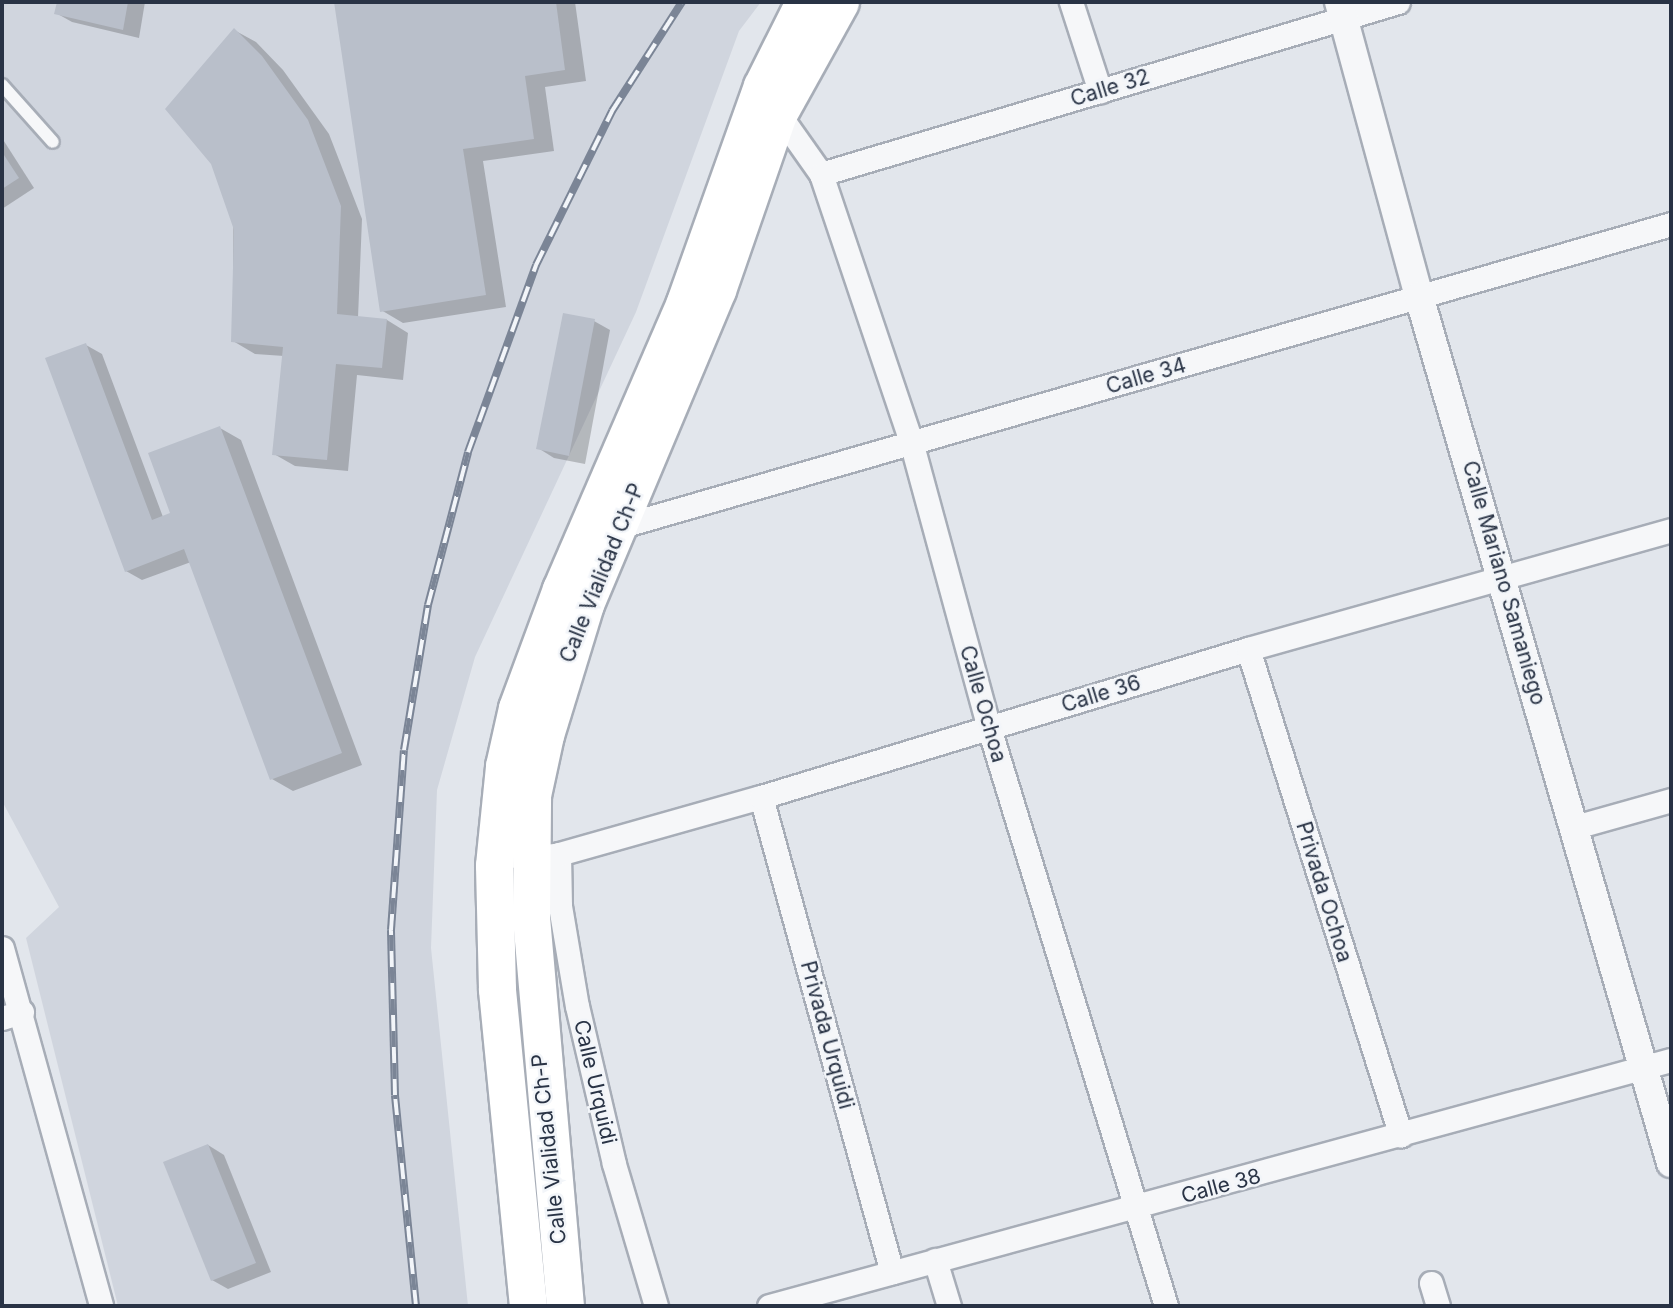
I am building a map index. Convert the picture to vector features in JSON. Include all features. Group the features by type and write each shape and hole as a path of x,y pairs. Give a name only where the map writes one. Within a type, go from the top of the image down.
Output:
{"main road":[{"name":"Calle Vialidad Ch-P","path":"528,1306 496,989 495,865 504,766 517,708 717,290 770,100 804,2"},
{"name":"Calle Vialidad Ch-P","path":"770,100 840,2"},
{"name":"Calle Vialidad Ch-P","path":"565,1306 540,1056 545,855 532,795 560,676 584,604 603,530"}],"street":[{"path":"1071,2 1100,91"},
{"name":"Calle 32","path":"821,174 1100,91 1341,10 1398,2"},
{"name":"Calle Mariano Samaniego","path":"1341,10 1419,296 1671,1163"},
{"name":"Calle Ochoa","path":"770,100 821,174 912,445 989,728 1139,1208 1166,1306"},
{"name":"Calle 34","path":"603,530 912,445 1671,224"},
{"name":"Calle 36","path":"495,865 545,855 761,797 1248,649 1671,530"},
{"name":"Privada Ochoa","path":"1248,649 1401,1136"},
{"name":"Privada Urquidi","path":"761,797 892,1272"},
{"path":"1575,827 1671,800"},
{"name":"Calle Urquidi","path":"545,855 614,1164 656,1306"},
{"path":"2,948 12,1015 101,1306"},
{"name":"Calle 38","path":"769,1306 1139,1208 1671,1060"},
{"path":"935,1260 948,1306"},
{"path":"1431,1283 1438,1306"}],"lane":[{"path":"2,85 53,142"}],"shaded area":[{"path":"2,2 761,2 739,31 636,312 475,657 437,790 431,948 468,1306 118,1306 26,938 59,907 2,801"}],"building":[{"path":"57,2 128,2 123,30 54,14"},
{"path":"334,2 556,2 565,70 525,76 534,139 463,149 486,295 380,312"},
{"path":"234,28 262,56 308,120 341,206 337,314 387,319 382,368 336,364 327,460 272,455 283,347 231,342 234,230 211,164 165,109"},
{"path":"2,152 19,178 2,189"},
{"path":"563,313 595,319 569,456 536,449"},
{"path":"86,343 152,520 170,513 148,453 220,426 342,753 270,780 184,549 125,572 45,358"},
{"path":"208,1144 256,1263 211,1281 163,1162"}],"railway":[{"path":"416,1306 395,1095 391,930 404,750 428,605 468,452 536,265 612,111 682,2"}]}
